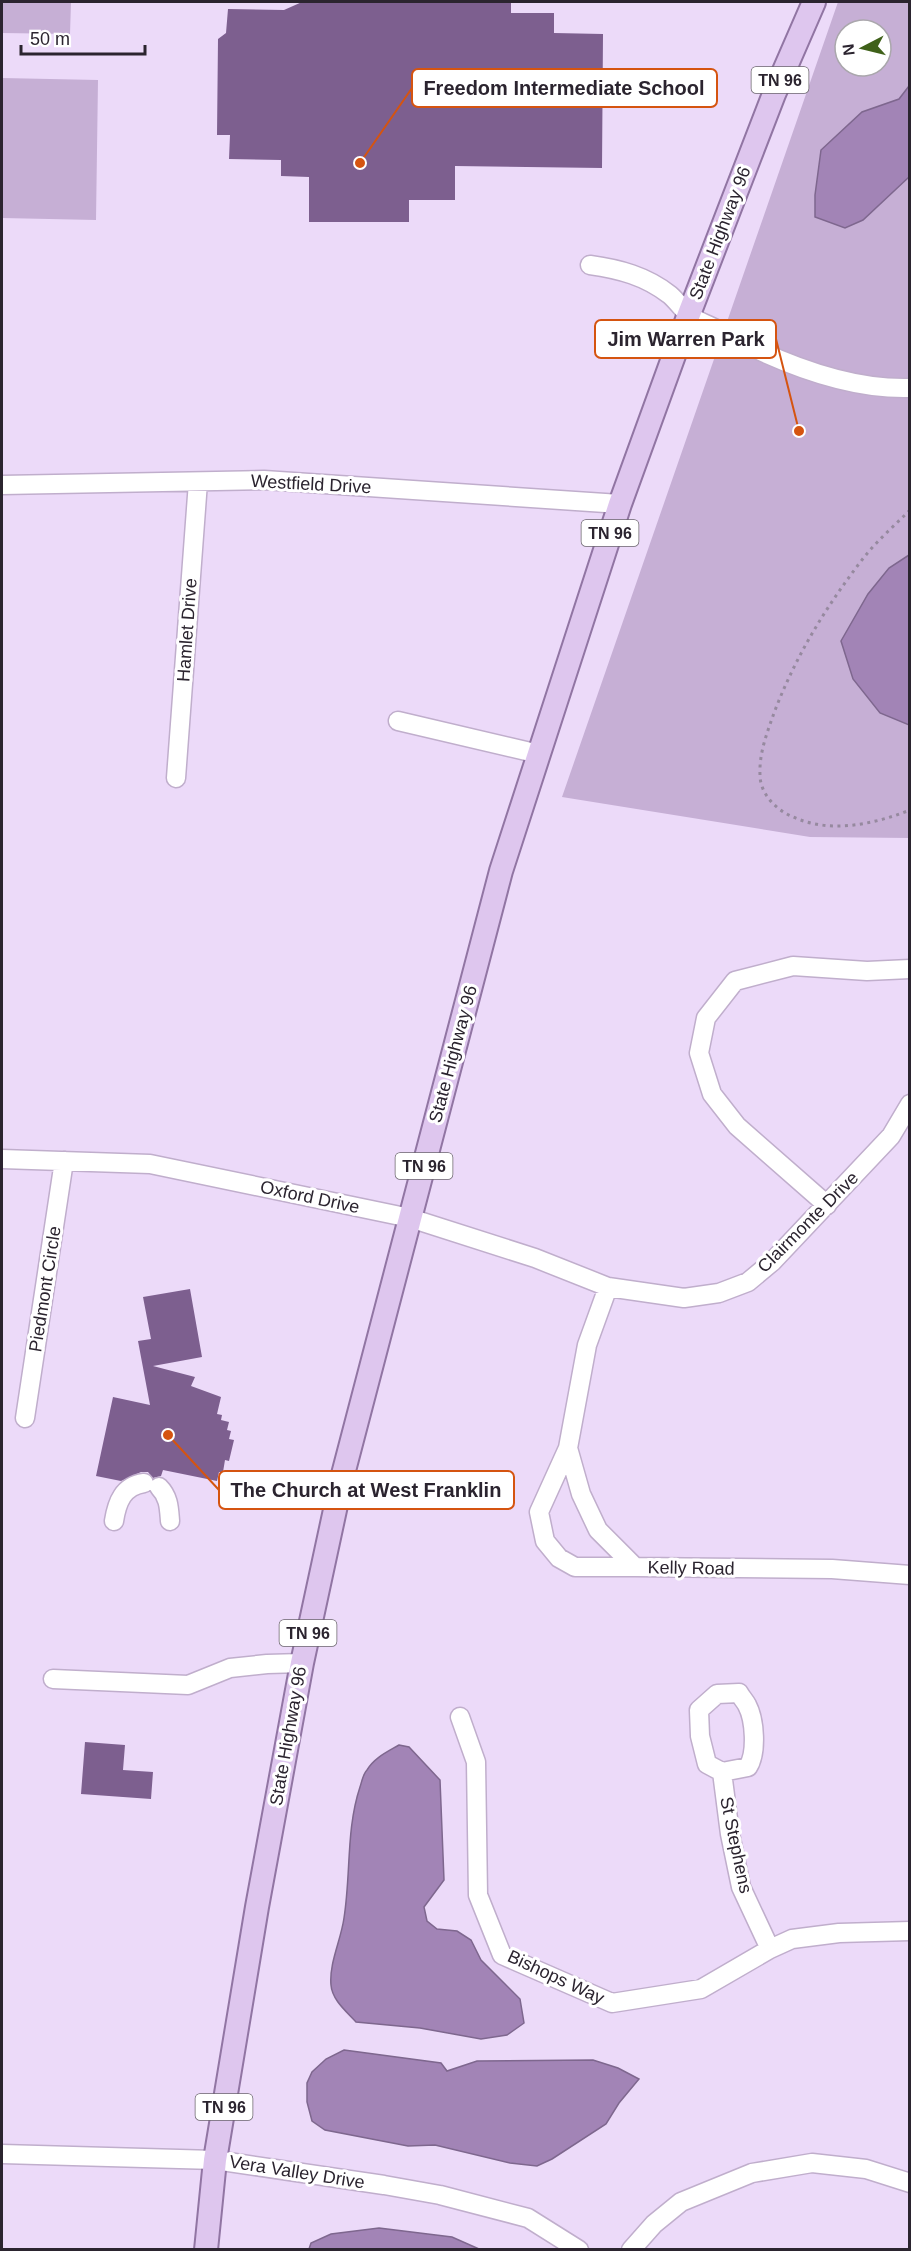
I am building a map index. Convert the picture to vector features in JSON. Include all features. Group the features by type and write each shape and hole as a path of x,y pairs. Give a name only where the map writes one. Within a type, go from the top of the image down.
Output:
{"main road":[{"name":"State Highway 96","path":"206,2250 215,2160 257,1907 302,1663 341,1482 501,871 620,504 689,314 774,94 814,2"}],"street":[{"path":"590,265 616,269 650,280 689,314 761,353 861,384 896,389 909,388"},
{"name":"Westfield Drive","path":"2,485 264,480 620,504"},
{"name":"Hamlet Drive","path":"176,778 198,482"},
{"path":"398,721 539,754"},
{"path":"827,1205 737,1126 712,1094 699,1053 706,1018 735,981 793,966 867,971 909,969"},
{"name":"Clairmonte Drive","path":"608,1287 684,1298 719,1293 748,1282 772,1262 891,1136 909,1104"},
{"name":"Oxford Drive","path":"2,1160 150,1164 410,1218 535,1258 608,1287"},
{"name":"Piedmont Circle","path":"25,1418 64,1161"},
{"name":"Kelly Road","path":"608,1287 586,1346 568,1448 581,1494 598,1530 634,1567 832,1569 909,1575"},
{"path":"568,1448 539,1512 545,1541 560,1558 575,1567 634,1567"},
{"path":"114,1521 116,1505 122,1494 134,1485 152,1485 165,1493 169,1505 170,1521"},
{"path":"53,1679 188,1684 230,1668 302,1663"},
{"name":"Bishops Way","path":"460,1717 476,1762 478,1895 502,1955 612,2003 702,1989 770,1949 792,1939 839,1933 909,1931"},
{"name":"St Stephens","path":"722,1772 730,1834 741,1887 770,1949"},
{"name":"Vera Valley Drive","path":"2,2154 215,2160 440,2195 528,2218 579,2250"},
{"path":"631,2250 654,2224 681,2202 752,2173 812,2163 866,2169 909,2183"}],"path":[{"path":"909,510 867,554 826,609 807,640 793,666 764,740 760,776 765,794 781,812 806,824 862,825 909,810"}],"shaded area":[{"path":"2,2 71,2 70,34 2,33"},
{"path":"838,2 909,2 909,838 810,837 562,797"},
{"path":"2,78 98,80 96,220 2,218"},
{"path":"909,86 909,177 863,220 845,228 815,217 815,195 821,150 862,112 899,99"},
{"path":"909,555 909,725 880,713 853,679 841,641 868,594 889,568"},
{"path":"399,1745 409,1747 440,1780 444,1880 424,1907 427,1921 437,1929 457,1931 471,1940 481,1960 520,1999 524,2023 507,2035 481,2039 420,2028 356,2022 334,1996 331,1985 332,1968 344,1918 356,1803 364,1776 370,1766"},
{"path":"344,2050 441,2063 447,2071 477,2061 593,2060 618,2068 639,2079 619,2103 606,2124 552,2159 537,2166 510,2163 435,2145 408,2146 325,2130 312,2121 307,2102 307,2083 312,2072 326,2059"},
{"path":"379,2228 452,2237 479,2249 309,2249 311,2243 331,2234"}],"building":[{"path":"302,2 511,3 511,13 554,13 554,33 603,34 602,168 455,166 455,200 409,200 409,222 309,222 309,177 281,176 281,160 229,159 230,135 217,135 218,39 226,33 228,9 284,10"},
{"path":"190,1289 202,1357 153,1366 195,1377 191,1386 221,1397 217,1414 222,1415 221,1420 229,1422 227,1430 231,1431 229,1439 234,1440 229,1461 225,1460 223,1472 219,1472 217,1481 163,1470 161,1476 153,1478 148,1472 141,1472 121,1481 96,1476 113,1397 150,1405 138,1341 151,1339 143,1297"},
{"path":"85,1742 125,1745 123,1770 153,1772 151,1799 81,1794"}],"place":[{"name":"Freedom Intermediate School","path":"360,163"},
{"name":"Jim Warren Park","path":"799,431"},
{"name":"The Church at West Franklin","path":"168,1435"}]}
